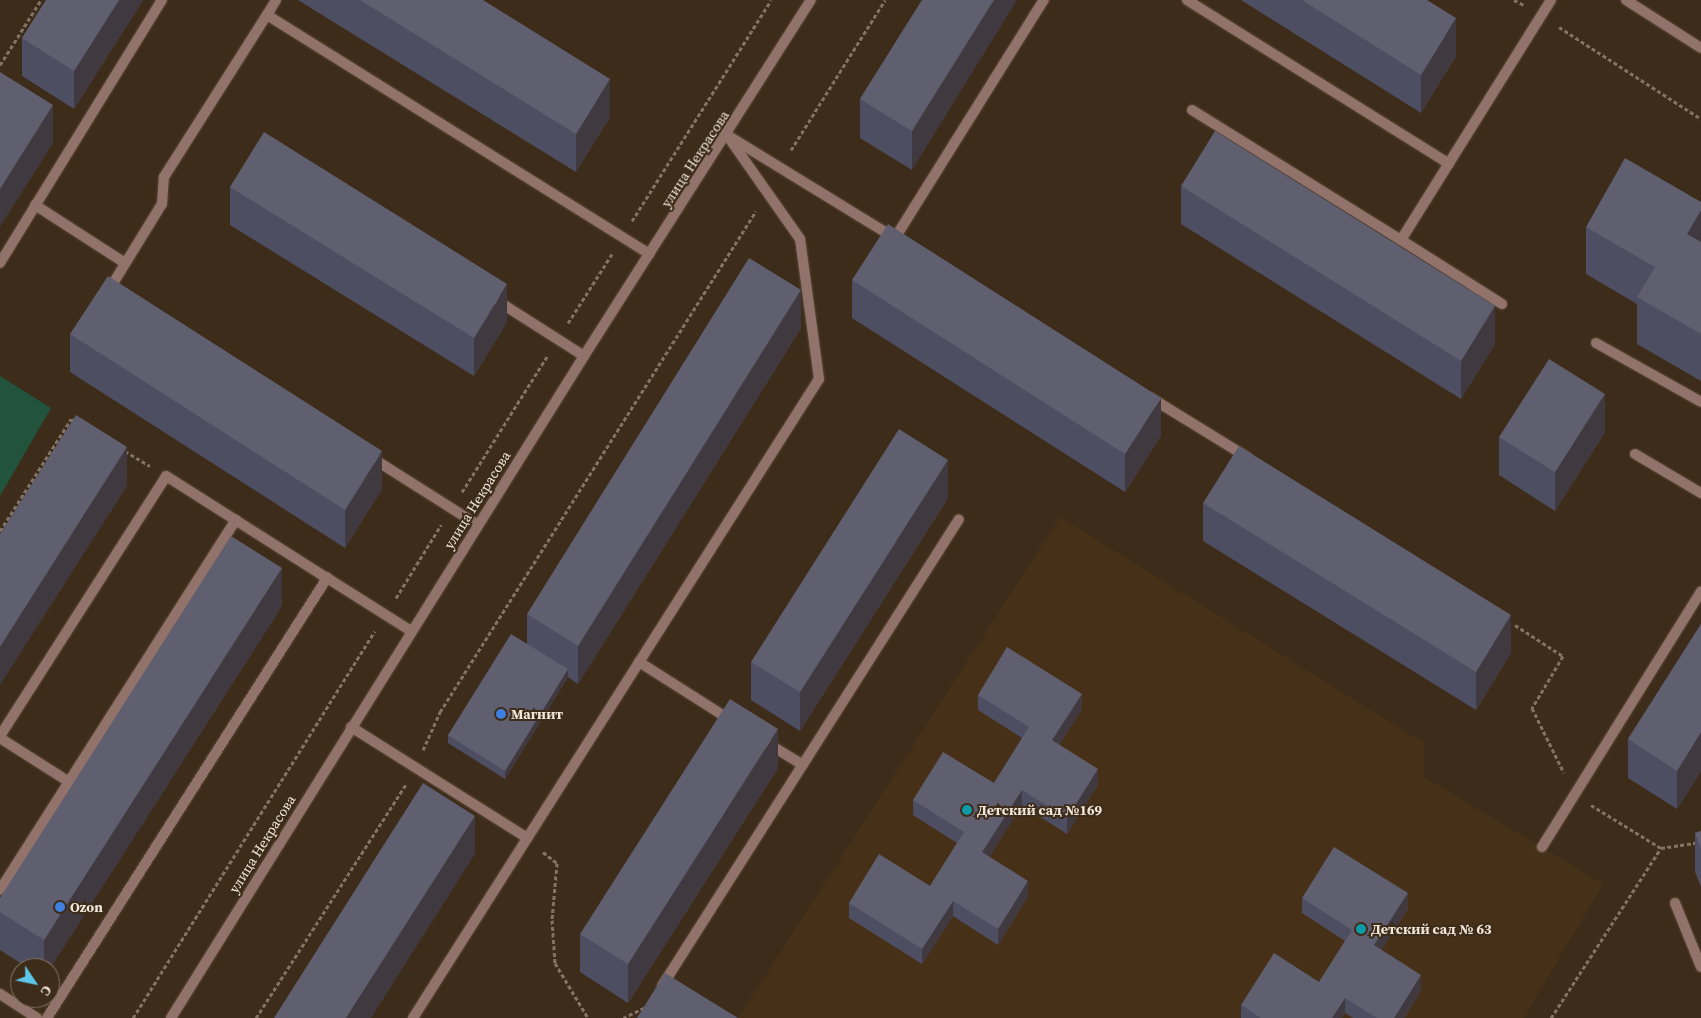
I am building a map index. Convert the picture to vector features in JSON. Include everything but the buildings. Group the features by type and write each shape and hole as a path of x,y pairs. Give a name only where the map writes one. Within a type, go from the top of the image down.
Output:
{"street":[{"path":"0,263 162,0"},
{"path":"116,295 108,290 162,204 164,177 276,0"},
{"name":"улица Некрасова","path":"170,1018 584,356 727,135 811,0"},
{"path":"727,135 899,240 1044,0"},
{"path":"1187,0 1449,164"},
{"path":"1400,240 1551,0"},
{"path":"1626,0 1701,48"},
{"path":"267,15 649,254"},
{"path":"1192,110 1502,304"},
{"path":"413,1018 819,379 800,239 727,135"},
{"path":"35,205 125,263"},
{"path":"482,291 584,356"},
{"path":"1596,343 1701,402"},
{"path":"1138,390 1255,463"},
{"path":"359,450 478,525"},
{"path":"1635,454 1701,493"},
{"path":"69,782 0,737 166,476 411,632"},
{"path":"650,1004 959,519"},
{"path":"0,890 236,520"},
{"path":"47,1018 327,578"},
{"path":"1542,847 1701,592"},
{"path":"639,662 802,765"},
{"path":"351,727 527,838"},
{"path":"1675,903 1701,967"},
{"path":"0,994 37,1018"}],"path":[{"path":"0,65 41,0"},
{"path":"778,166 885,0"},
{"path":"1514,0 1701,119"},
{"path":"256,1018 415,768 440,712 754,216 765,189"},
{"path":"0,531 71,419 79,424"},
{"path":"119,447 166,476"},
{"path":"1515,625 1563,656 1532,708 1574,794 1661,848 1701,842"},
{"path":"527,838 557,863 552,920 554,963 588,1018"},
{"path":"1551,1018 1661,848"},
{"path":"623,1018 650,1004"}],"shaded area":[{"path":"1060,517 1424,743 1424,777 1603,884 1524,1018 738,1018"}],"green space":[{"path":"0,376 51,408 0,496"}],"place":[{"name":"Магнит","path":"501,714"},
{"name":"Детский сад №169","path":"967,810"},
{"name":"Ozon","path":"60,907"},
{"name":"Детский сад № 63","path":"1361,929"}]}
